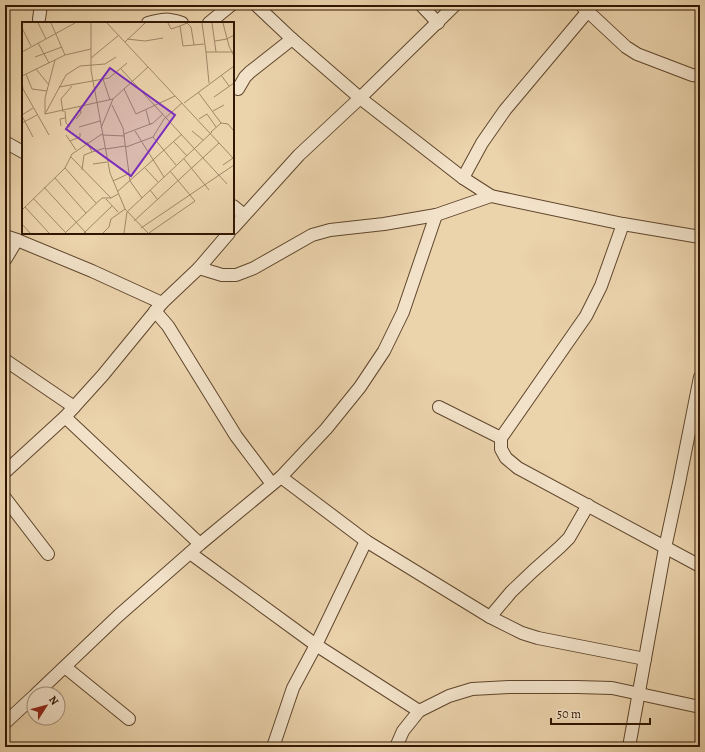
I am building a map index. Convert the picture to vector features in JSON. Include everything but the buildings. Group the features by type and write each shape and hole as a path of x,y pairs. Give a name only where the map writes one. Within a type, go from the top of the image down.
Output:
{"street":[{"path":"39,19 41,5"},
{"path":"210,22 231,5"},
{"path":"256,5 292,39 360,98 463,178 491,196 623,224 700,237"},
{"path":"421,5 438,22"},
{"path":"234,227 299,155 455,5"},
{"path":"463,178 482,143 505,110 584,8 626,47 637,54 700,76"},
{"path":"152,22 163,19 178,22"},
{"path":"238,89 244,77 292,39"},
{"path":"5,142 22,151"},
{"path":"199,268 222,275 236,274 254,268 312,235 330,230 384,224 436,215 491,196"},
{"path":"234,207 244,215"},
{"path":"45,686 118,616 200,544 276,481 326,429 360,387 384,351 403,312 436,215"},
{"path":"623,224 601,286 586,316 501,438 501,449 506,458 518,468 700,566"},
{"path":"5,472 65,417 103,375 159,307 199,268 228,234"},
{"path":"5,236 92,272 159,307 168,326 236,436 276,481 366,541 490,617 522,633 538,638 645,659"},
{"path":"5,260 17,240"},
{"path":"5,360 74,407"},
{"path":"629,747 665,548 700,377"},
{"path":"439,407 501,438"},
{"path":"65,417 200,544"},
{"path":"5,498 48,554"},
{"path":"490,617 511,592 569,538 588,506"},
{"path":"273,747 293,688 316,645 366,541"},
{"path":"190,554 316,645 418,712"},
{"path":"65,667 129,720"},
{"path":"396,747 403,731 418,712 449,696 472,689 509,687 612,688 700,707"},
{"path":"5,723 26,703"}]}
